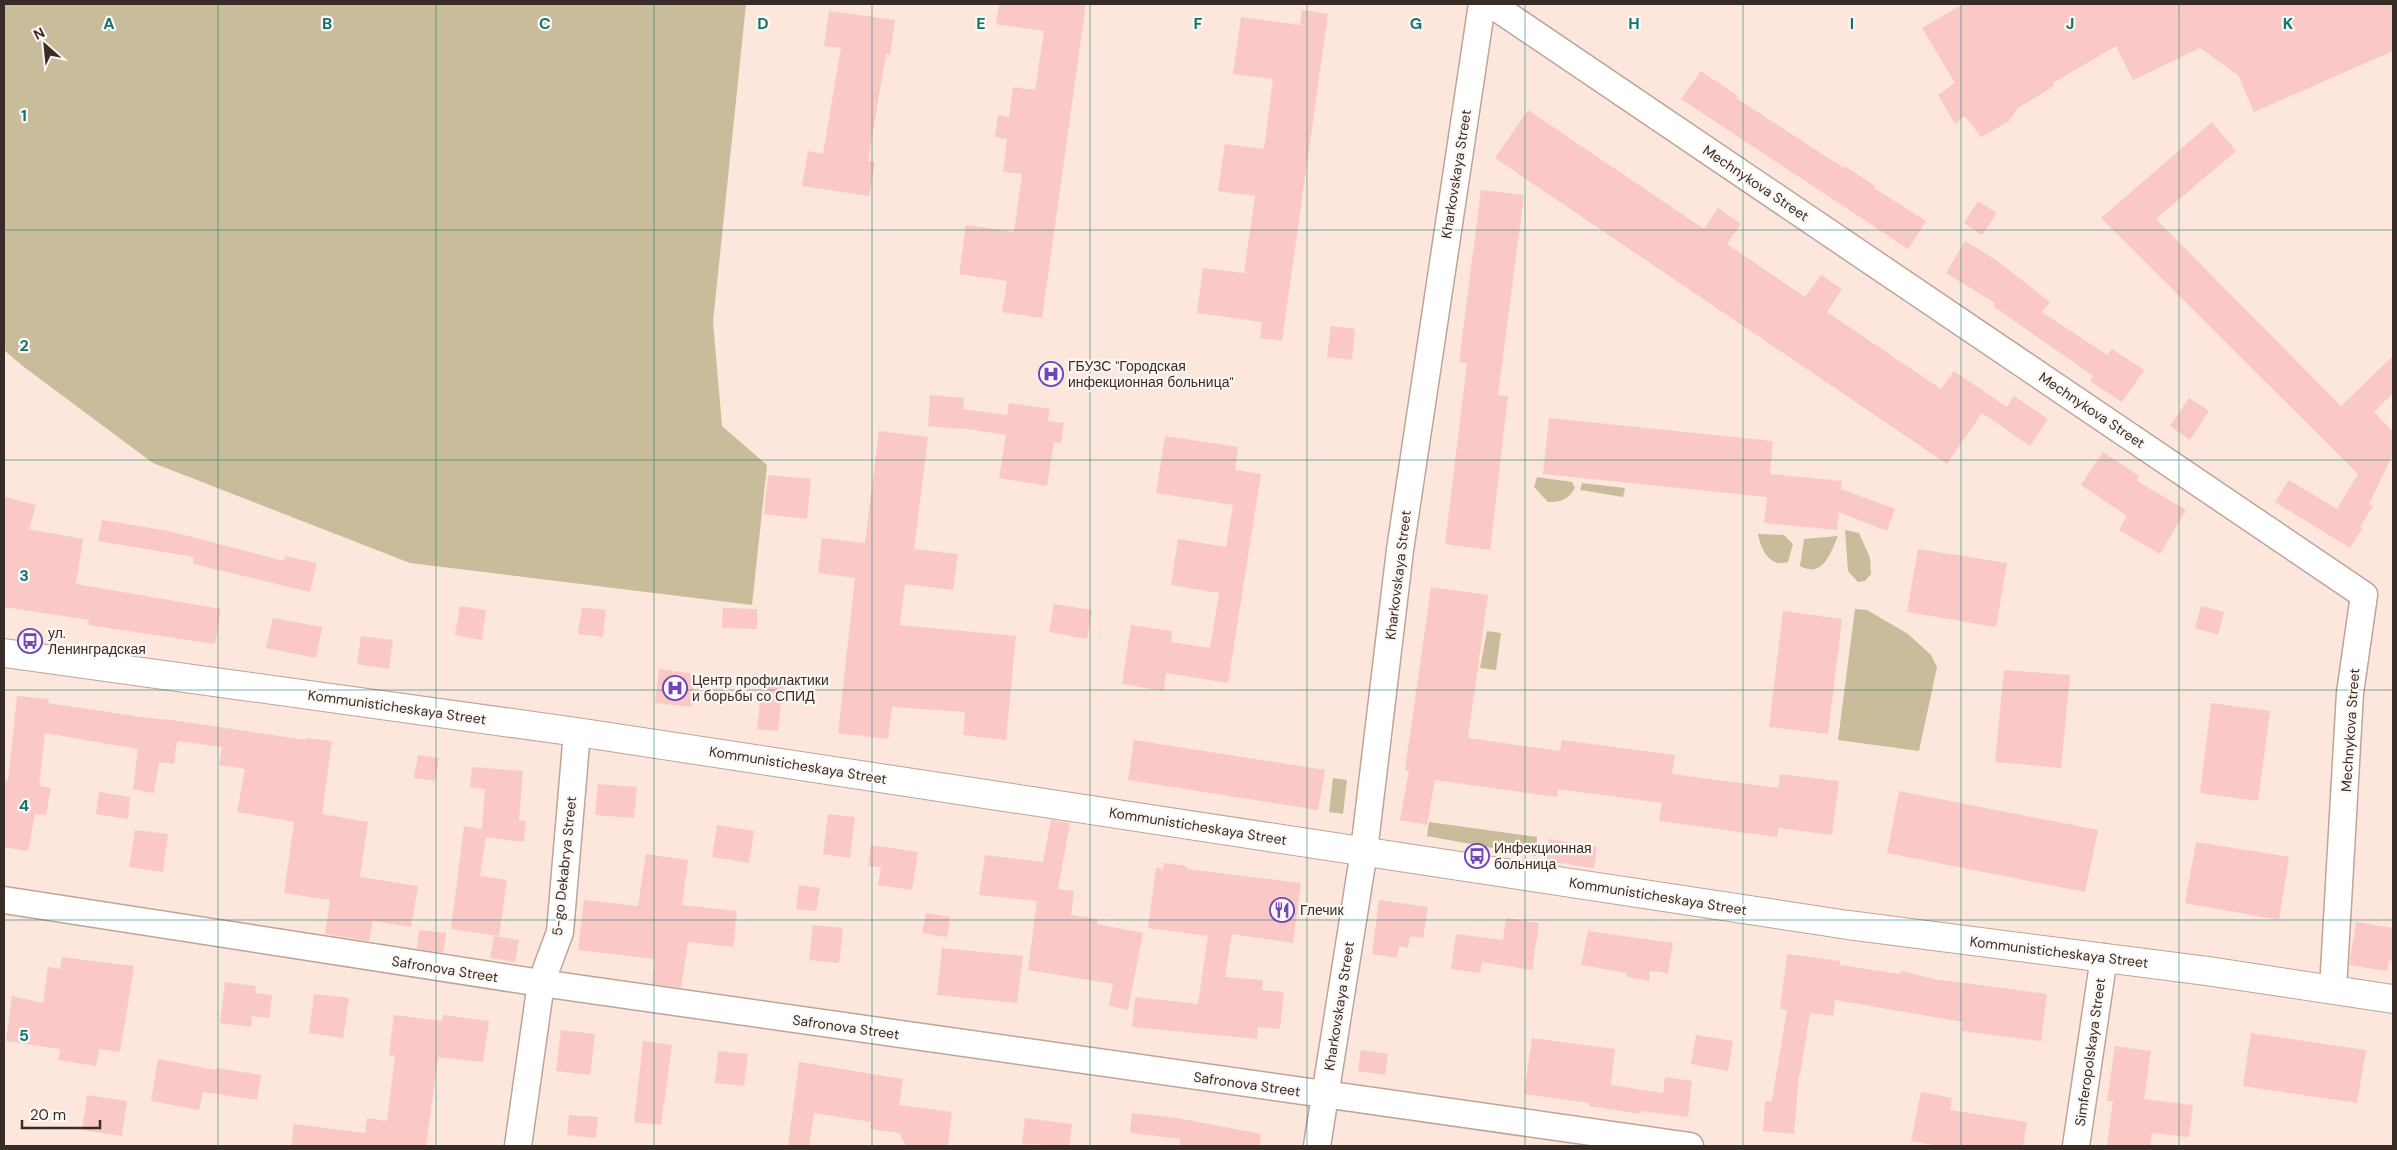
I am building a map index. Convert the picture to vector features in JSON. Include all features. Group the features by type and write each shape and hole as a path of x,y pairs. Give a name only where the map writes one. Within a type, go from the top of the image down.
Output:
{"street":[{"name":"Kharkovskaya Street","path":"1317,1146 1364,851 1400,550 1482,4"},
{"name":"Mechnykova Street","path":"1491,4 2364,595 2350,693 2343,847 2333,990"},
{"name":"Kommunisticheskaya Street","path":"4,653 577,732 1838,923 2104,957 2393,999"},
{"name":"5-go Dekabrya Street","path":"518,1146 541,983 560,932 577,732"},
{"name":"Safronova Street","path":"4,900 541,983 1690,1146"},
{"name":"Simferopolskaya Street","path":"2076,1146 2104,957"}],"shaded area":[{"path":"4,4 746,4 713,322 722,426 767,465 752,605 410,563 153,463 24,367 4,350"},
{"path":"1537,477 1572,482 1575,488 1564,500 1548,502 1534,487"},
{"path":"1582,483 1625,488 1623,497 1580,490"},
{"path":"1845,530 1859,533 1870,558 1871,574 1865,581 1858,582 1848,571"},
{"path":"1758,534 1784,535 1793,544 1788,562 1781,563 1771,560 1761,546"},
{"path":"1838,536 1829,556 1820,566 1815,569 1808,569 1800,566 1804,539"},
{"path":"1855,609 1867,610 1908,634 1931,655 1937,667 1919,751 1838,740"},
{"path":"1487,631 1501,633 1496,670 1480,668"},
{"path":"1333,778 1347,780 1343,814 1329,812"},
{"path":"1429,822 1537,837 1536,856 1427,836"}],"building":[{"path":"999,4 1086,4 1042,318 1002,312 1007,281 959,274 966,225 1014,232 1022,174 1003,172 1007,139 995,137 998,115 1009,117 1013,87 1035,90 1044,31 996,24"},
{"path":"1963,4 2393,4 2393,51 2254,112 2238,75 2200,48 2133,80 2116,46 2053,83 2054,86 2018,108 2008,122 1981,137 1965,116 1955,124 1938,95 1955,83 1922,28"},
{"path":"1302,10 1328,14 1282,341 1260,338 1262,322 1197,313 1203,268 1244,273 1255,196 1218,191 1225,144 1264,149 1273,79 1233,74 1241,17 1300,25"},
{"path":"829,11 895,20 890,55 886,54 868,161 875,162 869,196 802,186 808,151 823,154 841,48 824,46"},
{"path":"1701,71 1738,96 1736,98 1844,168 1845,166 1875,186 1874,188 1926,221 1908,249 1681,99"},
{"path":"1528,110 1704,229 1718,208 1741,224 1727,244 1805,297 1821,275 1842,289 1827,312 1941,389 1954,371 2007,407 2014,396 2048,419 2030,446 1982,413 1947,464 1495,158"},
{"path":"2212,122 2236,151 2156,219 2341,406 2393,356 2393,393 2374,412 2393,432 2393,454 2369,504 2373,506 2360,527 2363,528 2350,548 2275,502 2289,480 2337,509 2358,474 2101,218"},
{"path":"1481,190 1524,195 1498,395 1508,396 1490,550 1445,544 1467,363 1459,362"},
{"path":"1978,201 1997,213 1982,235 1964,223"},
{"path":"1965,241 1996,260 2050,302 2042,312 2107,355 2112,349 2144,370 2122,402 2090,381 2093,376 1993,306 1995,303 1946,273"},
{"path":"1331,326 1355,329 1352,360 1327,357"},
{"path":"930,395 964,398 963,409 1007,415 1009,403 1050,409 1048,421 1064,423 1061,443 1054,442 1047,486 999,478 1006,435 961,428 928,426"},
{"path":"2189,398 2209,411 2190,440 2170,426"},
{"path":"1549,418 1773,441 1770,474 1842,481 1841,489 1895,509 1887,531 1839,512 1837,530 1764,523 1767,497 1543,474"},
{"path":"879,431 928,437 914,549 958,554 953,590 905,584 900,625 1016,636 1006,740 963,735 965,712 892,707 888,739 838,733 855,578 818,573 822,538 865,543"},
{"path":"1165,436 1238,447 1235,470 1261,474 1228,683 1166,673 1164,691 1122,684 1131,625 1172,631 1171,642 1210,648 1219,593 1171,585 1178,539 1226,547 1233,505 1156,493"},
{"path":"2103,452 2139,476 2137,481 2186,510 2160,554 2119,530 2127,516 2081,485"},
{"path":"768,475 811,479 807,519 764,514"},
{"path":"4,497 36,505 29,529 83,539 76,584 221,609 215,644 88,625 89,620 4,607"},
{"path":"102,520 169,531 284,561 285,556 317,563 310,592 193,564 194,557 98,541"},
{"path":"1918,549 2007,563 1996,627 1907,612"},
{"path":"1431,587 1488,595 1468,738 1560,751 1562,740 1675,755 1672,774 1778,788 1780,774 1839,781 1832,835 1779,828 1777,837 1659,821 1662,803 1558,789 1557,797 1435,780 1427,825 1400,820 1409,771 1405,770"},
{"path":"1054,604 1092,610 1087,639 1049,632"},
{"path":"460,606 486,610 482,640 455,635"},
{"path":"2201,606 2224,612 2218,635 2195,628"},
{"path":"582,607 606,610 603,637 578,634"},
{"path":"723,608 757,609 757,629 722,628"},
{"path":"1783,611 1842,619 1828,734 1769,727"},
{"path":"273,618 322,627 316,658 266,648"},
{"path":"361,636 393,640 389,669 357,664"},
{"path":"659,669 695,674 691,707 655,703"},
{"path":"2004,670 2070,675 2061,768 1995,762"},
{"path":"763,676 784,678 778,731 757,729"},
{"path":"17,696 49,699 48,703 141,717 306,740 306,738 332,741 322,814 368,822 360,877 418,886 411,927 373,921 369,941 325,934 330,900 284,893 294,822 237,812 245,769 219,765 222,747 177,741 174,764 159,762 154,793 133,789 138,749 45,733 39,786 51,788 46,815 35,814 28,851 4,847 4,780 8,781"},
{"path":"2211,703 2270,711 2258,801 2200,793"},
{"path":"1134,740 1325,770 1318,810 1128,780"},
{"path":"418,755 439,758 435,781 414,778"},
{"path":"472,767 523,771 519,820 526,821 524,842 486,837 480,876 507,880 499,936 451,929 464,826 482,829 485,789 470,787"},
{"path":"598,784 637,787 634,818 595,815"},
{"path":"1899,791 2098,830 2085,892 1887,853"},
{"path":"99,792 130,797 128,819 96,814"},
{"path":"828,814 855,817 850,858 823,854"},
{"path":"1051,820 1070,823 1058,889 1074,891 1071,915 1098,919 1097,924 1143,933 1128,1010 1109,1006 1113,984 1028,970 1037,901 979,895 985,855 1043,862"},
{"path":"717,825 754,831 749,863 712,857"},
{"path":"135,830 168,834 163,872 129,867"},
{"path":"1549,839 1597,847 1594,868 1546,861"},
{"path":"2196,842 2289,857 2279,920 2185,903"},
{"path":"871,845 918,852 912,890 878,885 881,867 868,866"},
{"path":"646,854 688,860 682,905 737,911 733,947 688,942 681,988 652,984 655,959 578,950 584,900 638,906"},
{"path":"1164,863 1187,866 1187,869 1301,883 1293,943 1232,934 1225,977 1263,980 1262,990 1284,992 1280,1029 1258,1027 1257,1039 1132,1027 1135,997 1198,1004 1208,936 1148,928 1156,868 1163,869"},
{"path":"799,885 820,888 816,911 796,909"},
{"path":"1379,900 1428,907 1423,938 1410,936 1408,948 1399,946 1397,958 1372,954"},
{"path":"926,913 950,917 947,937 922,933"},
{"path":"1506,918 1539,923 1532,970 1482,962 1480,973 1451,969 1456,934 1503,940"},
{"path":"2356,922 2393,928 2393,961 2389,960 2387,971 2349,965"},
{"path":"813,925 843,928 839,963 809,960"},
{"path":"419,930 446,933 443,953 417,949"},
{"path":"1588,931 1673,943 1668,973 1650,971 1649,981 1627,977 1627,973 1581,965"},
{"path":"494,936 519,940 515,962 490,958"},
{"path":"942,948 1023,956 1017,1003 937,995"},
{"path":"1787,954 1840,961 1840,965 1900,974 1901,971 1934,979 2047,994 2041,1041 1961,1031 1963,1022 1835,1000 1833,1016 1810,1013 1799,1074 1794,1134 1763,1131 1765,1101 1772,1101 1787,1010 1780,1009"},
{"path":"62,957 134,966 120,1052 99,1049 96,1066 58,1060 60,1049 6,1041 12,996 43,1003 48,967 60,969"},
{"path":"225,982 256,986 255,993 272,995 269,1018 252,1016 251,1027 220,1023"},
{"path":"314,994 349,998 343,1038 309,1033"},
{"path":"394,1015 442,1021 443,1015 489,1021 483,1062 438,1057 426,1146 291,1146 294,1124 365,1133 367,1118 387,1121 395,1056 389,1055"},
{"path":"561,1030 595,1034 590,1075 556,1071"},
{"path":"2251,1033 2366,1050 2357,1103 2243,1086"},
{"path":"1696,1035 1733,1041 1728,1071 1691,1064"},
{"path":"1532,1038 1615,1049 1611,1085 1663,1093 1665,1077 1692,1081 1688,1117 1641,1111 1641,1114 1589,1106 1589,1103 1524,1094"},
{"path":"643,1041 672,1045 661,1125 634,1122"},
{"path":"2115,1046 2151,1051 2144,1099 2193,1105 2189,1137 2152,1133 2150,1146 2107,1146 2113,1101 2107,1101"},
{"path":"1361,1050 1388,1054 1385,1075 1358,1071"},
{"path":"718,1051 748,1054 744,1086 715,1083"},
{"path":"158,1059 216,1070 217,1068 261,1075 257,1100 203,1092 199,1110 151,1101"},
{"path":"799,1062 903,1079 899,1105 952,1112 948,1146 906,1146 899,1133 870,1129 871,1122 814,1113 809,1146 788,1146"},
{"path":"1921,1092 1952,1098 1950,1110 2027,1122 2023,1146 1938,1146 1911,1141"},
{"path":"87,1095 127,1101 122,1136 82,1130"},
{"path":"1132,1113 1177,1118 1261,1134 1260,1146 1179,1146 1181,1139 1130,1133"},
{"path":"569,1115 598,1117 596,1138 567,1135"},
{"path":"1025,1118 1072,1124 1069,1146 1022,1144"}],"place":[{"name":"ГБУЗС \"Городская инфекционная больница\"","path":"1051,374"},
{"name":"ул. Ленинградская","path":"30,641"},
{"name":"Центр профилактики и борьбы со СПИД","path":"675,688"},
{"name":"Инфекционная больница","path":"1477,856"},
{"name":"Глечик","path":"1282,910"}]}
